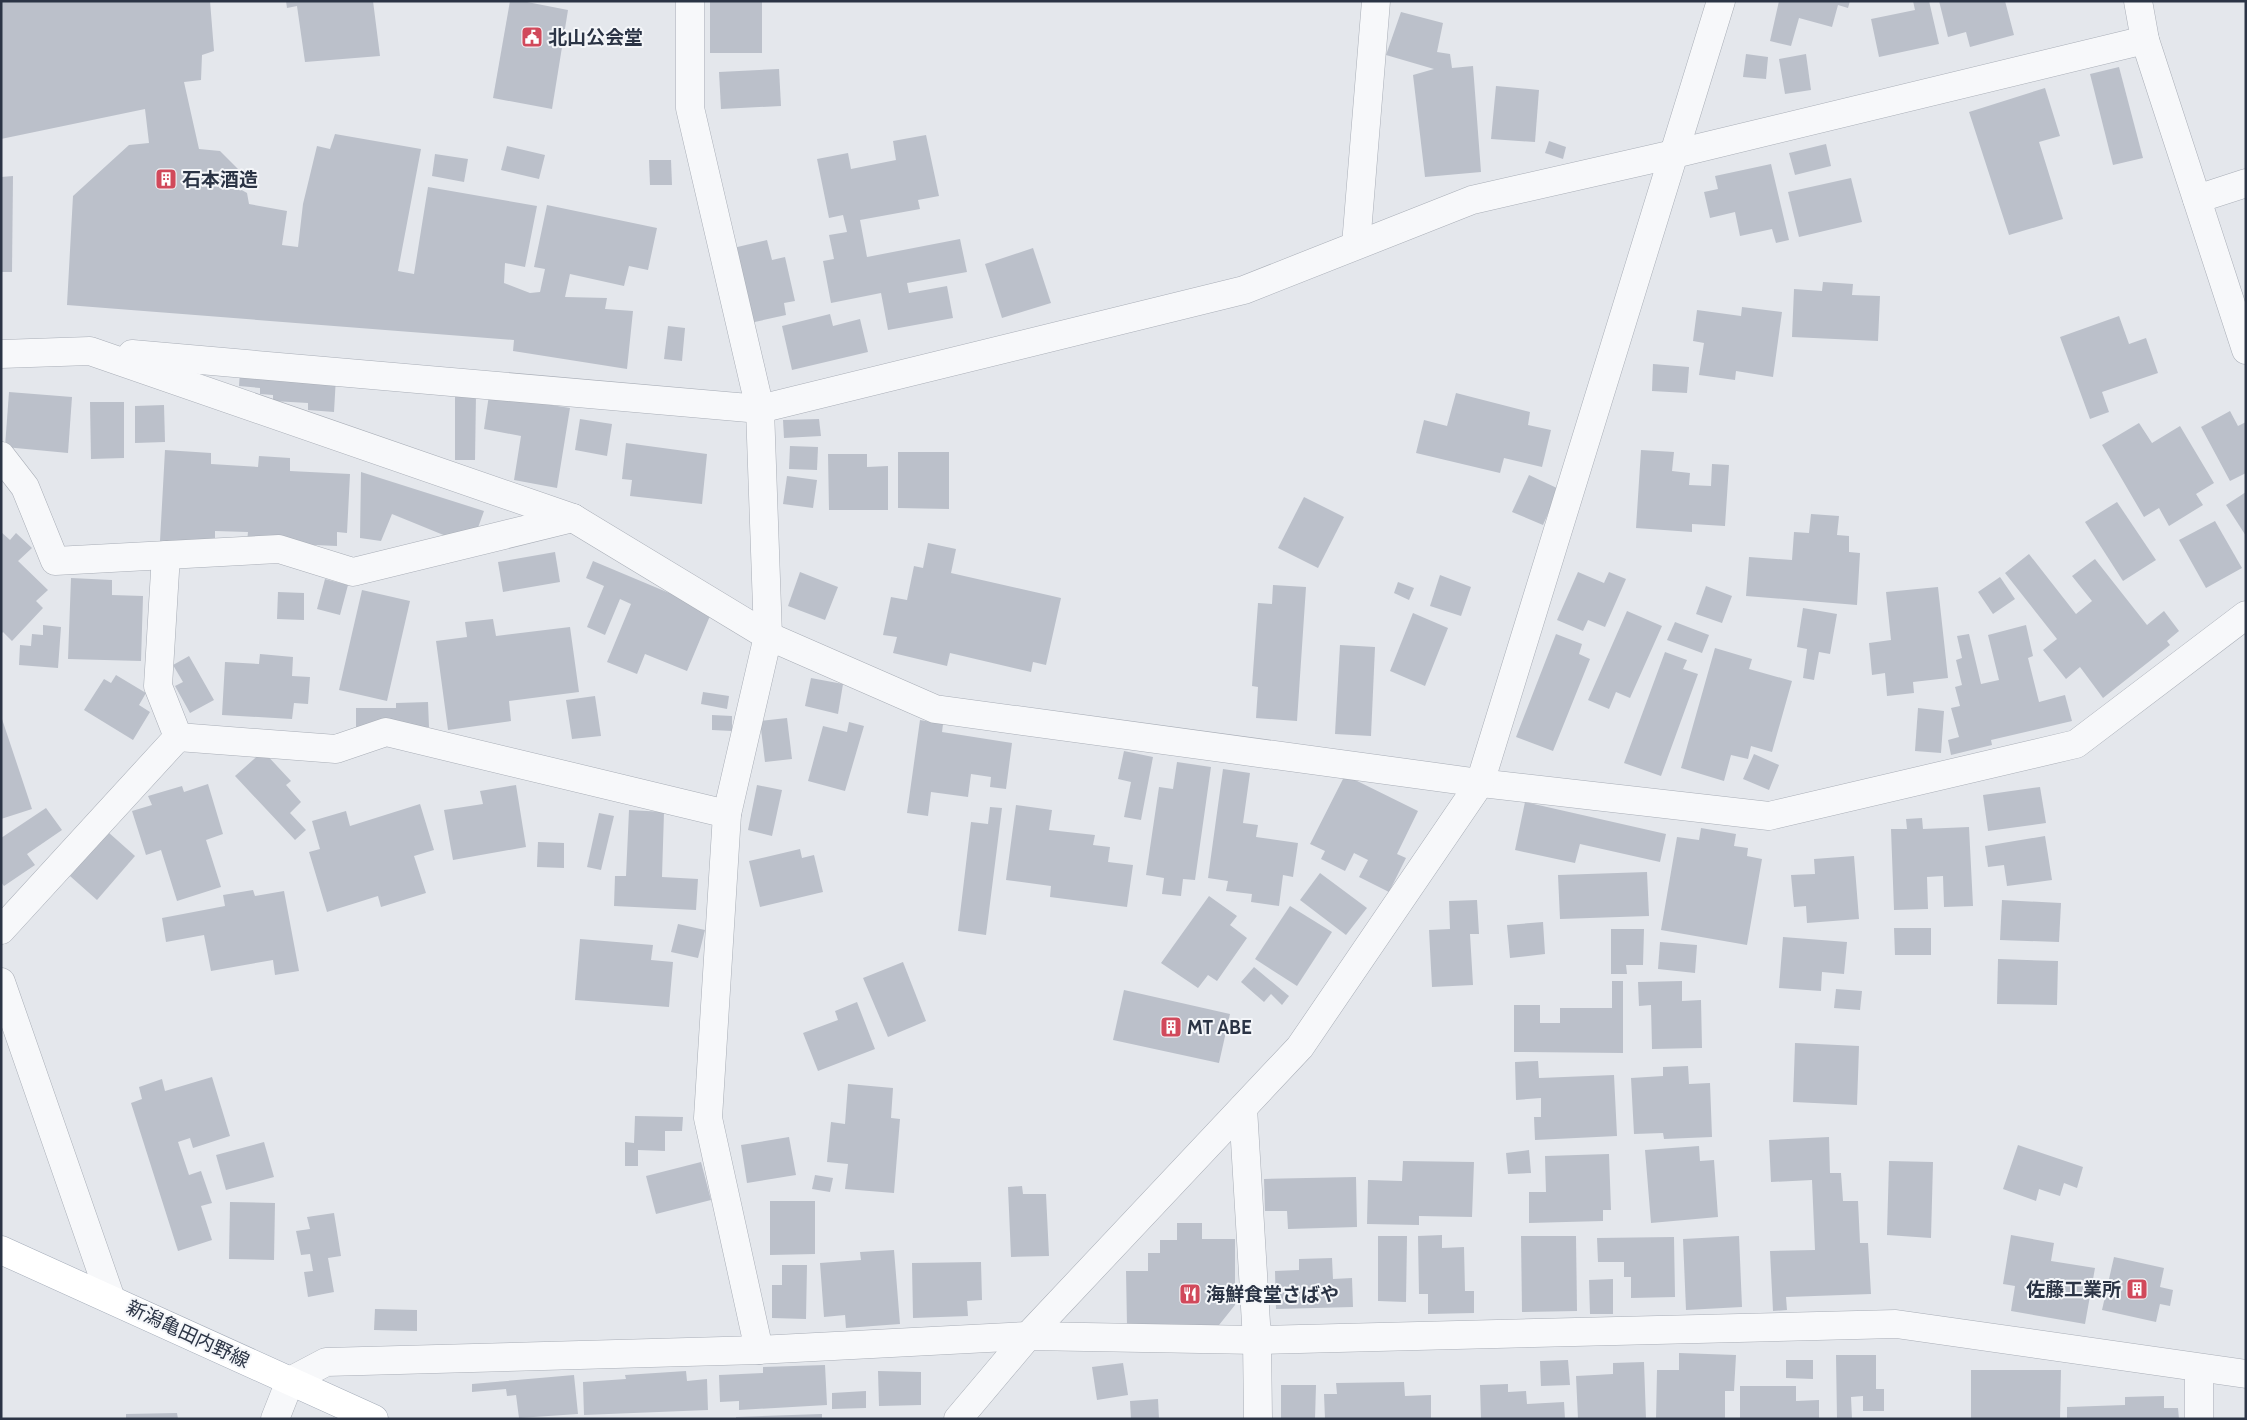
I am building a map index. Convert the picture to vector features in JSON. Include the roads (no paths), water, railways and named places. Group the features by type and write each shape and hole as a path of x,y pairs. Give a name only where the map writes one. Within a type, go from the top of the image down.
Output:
{"main road":[{"name":"新潟亀田内野線","path":"1,1250 374,1419"}],"street":[{"path":"690,1 690,108 760,409 768,636 727,814 708,1118 760,1350"},
{"path":"1356,245 1376,1"},
{"path":"958,1419 1028,1336 1300,1048 1480,783 1721,1"},
{"path":"2138,1 2145,40 2246,350"},
{"path":"1,354 90,351 760,409 1244,290 1472,200 1674,154 2145,40"},
{"path":"2197,199 2246,183"},
{"path":"90,351 572,518 768,636 935,709 1480,783 1769,816 2076,744 2246,615"},
{"path":"1,456 25,487 55,561 279,549 353,572 572,518"},
{"path":"166,555 158,686 178,737"},
{"path":"178,737 336,749 386,732 727,814"},
{"path":"1,930 178,737"},
{"path":"1,982 110,1298"},
{"path":"1243,1108 1257,1340 1258,1419"},
{"path":"275,1419 290,1381 326,1362 760,1350 1028,1336 1257,1340 1896,1324 2246,1374"},
{"path":"2199,1368 2199,1419"}],"place":[{"name":"北山公会堂","path":"532,37"},
{"name":"石本酒造","path":"166,179"},
{"name":"MT ABE","path":"1171,1027"},
{"name":"佐藤工業所","path":"2137,1289"},
{"name":"海鮮食堂さばや","path":"1190,1294"}]}
